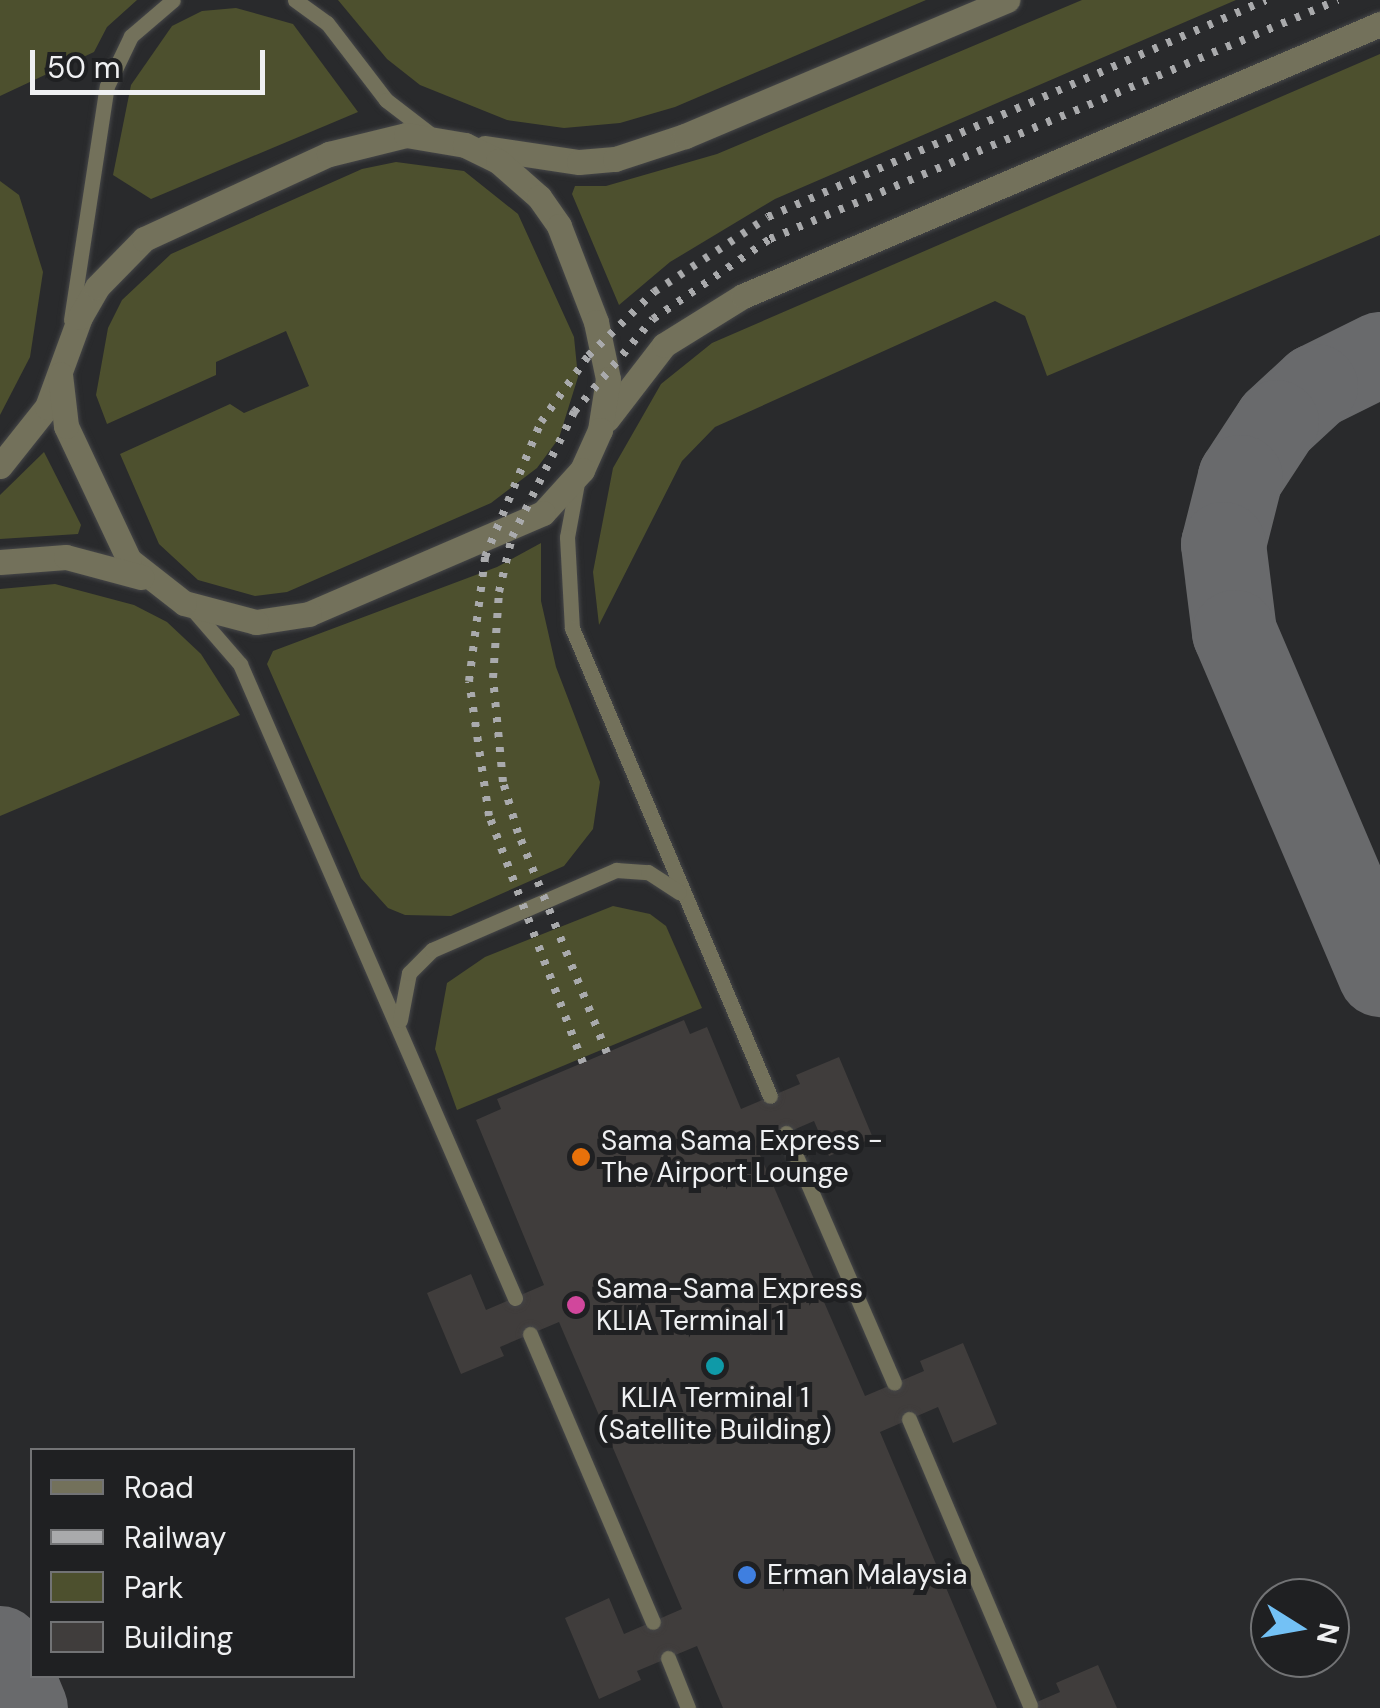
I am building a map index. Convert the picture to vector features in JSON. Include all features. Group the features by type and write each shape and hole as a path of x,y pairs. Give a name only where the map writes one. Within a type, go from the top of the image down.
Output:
{"street":[{"path":"0,466 48,407 67,349 97,288 120,260 168,226 329,154 406,135 579,162 615,159 686,136 1007,0"},
{"path":"0,562 66,557 150,582 184,603 233,621 309,614 523,526 562,496 582,470 600,430 664,346 742,296 1380,24"},
{"path":"465,145 521,177 560,226 604,352 600,430"},
{"path":"60,374 66,426 115,542 150,582"}],"lane":[{"path":"67,349 107,86 131,36 174,0"},
{"path":"295,0 327,23 386,100 438,138"},
{"path":"582,470 567,537 572,628 682,897 770,1096"},
{"path":"184,603 208,621 240,664 400,1024 515,1298"},
{"path":"400,1024 409,974 432,950 616,870 656,875 682,897"},
{"path":"786,1133 894,1384"},
{"path":"530,1334 653,1622"},
{"path":"909,1420 1030,1705"},
{"path":"668,1658 688,1708"}],"green space":[{"path":"0,0 137,0 107,27 94,52 0,96"},
{"path":"338,0 926,0 675,107 620,123 564,128 507,120 420,85 387,59"},
{"path":"1082,0 1236,0 775,199 670,262 619,305 572,194 575,186 606,186 717,154"},
{"path":"236,8 293,24 358,112 151,199 113,175 131,85 172,26 202,11"},
{"path":"1380,54 1380,235 1047,376 1025,316 995,301 715,427 682,461 599,625 593,572 613,468 661,384 712,343"},
{"path":"396,162 464,171 518,214 574,337 578,377 559,438 537,468 491,503 287,592 255,596 198,580 159,544 120,454 230,404 244,413 309,386 286,331 216,362 216,375 107,424 96,395 108,328 122,300 171,254 362,169"},
{"path":"0,181 19,195 43,272 30,357 0,415"},
{"path":"44,452 81,525 78,534 0,539 0,495"},
{"path":"541,543 541,601 556,667 600,782 593,829 564,866 451,916 405,915 388,908 361,878 267,664 273,651 497,567"},
{"path":"55,584 134,605 167,622 201,654 240,715 0,816 0,589"},
{"path":"613,906 650,914 666,926 702,1008 457,1110 435,1049 447,983 485,957"}],"building":[{"name":"KLIA Terminal 1 (Satellite Building)","path":"684,1020 690,1034 707,1027 741,1109 800,1084 796,1075 839,1057 873,1138 829,1156 814,1121 756,1146 865,1396 924,1371 920,1361 963,1343 997,1424 953,1443 938,1407 880,1432 997,1708 723,1708 697,1646 637,1671 641,1680 599,1699 565,1618 609,1598 624,1634 682,1609 559,1322 500,1347 504,1356 461,1374 427,1293 471,1274 486,1310 544,1285 476,1120 501,1109 497,1099"},
{"path":"1098,1665 1117,1708 1023,1708 1060,1692 1056,1683"}],"taxiway":[{"path":"1380,354 1315,386 1276,422 1240,477 1223,544 1234,632 1380,974"},
{"path":"0,1648 25,1708"}],"railway":[{"path":"583,1063 489,816 469,681 485,557 541,422 588,356 654,292 768,217 1266,0"},
{"path":"607,1053 518,833 503,782 493,678 499,592 512,537 574,412 653,319 770,239 1338,0"}],"place":[{"name":"Sama Sama Express - The Airport Lounge","path":"581,1157"},
{"name":"Sama-Sama Express KLIA Terminal 1","path":"576,1305"},
{"name":"KLIA Terminal 1 (Satellite Building)","path":"715,1366"},
{"name":"Erman Malaysia","path":"747,1575"}]}
